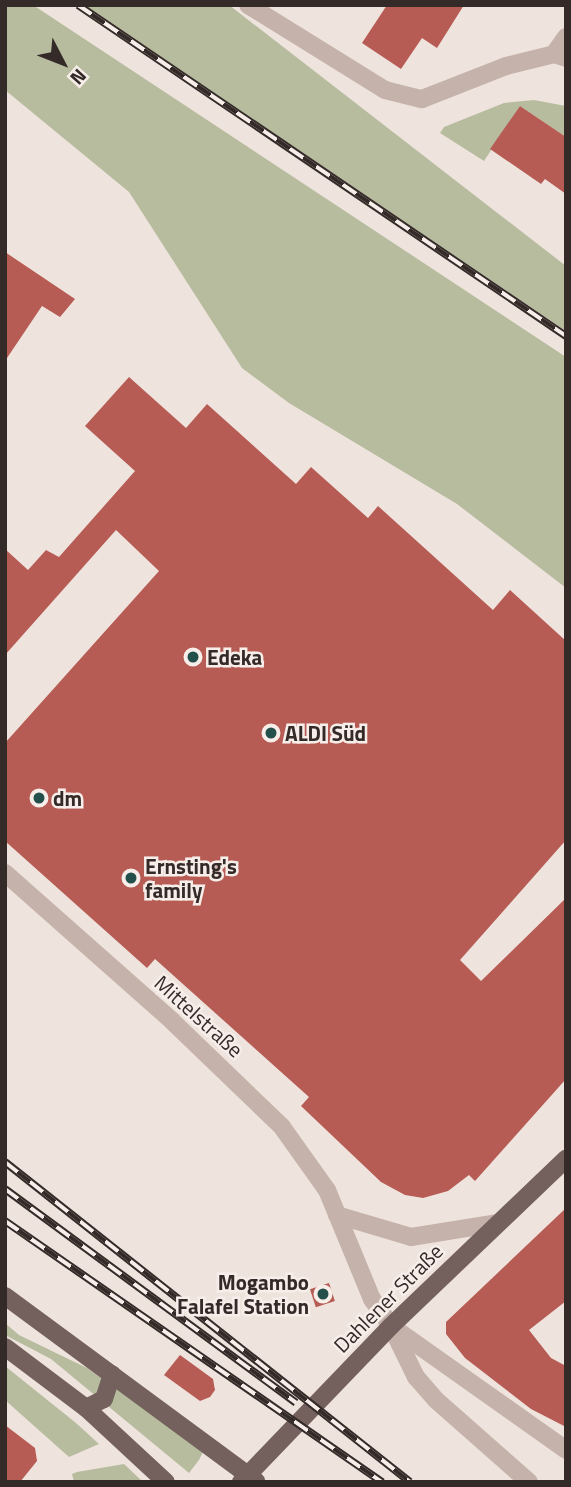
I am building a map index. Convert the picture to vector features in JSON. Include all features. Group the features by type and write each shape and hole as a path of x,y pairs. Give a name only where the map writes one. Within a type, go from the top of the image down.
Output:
{"main road":[{"name":"Dahlener Straße","path":"248,1480 390,1326 566,1159"},
{"path":"5,1296 112,1374 248,1480"},
{"path":"5,1347 86,1408 166,1482"},
{"path":"86,1408 104,1399 112,1374"}],"street":[{"path":"248,5 385,90 422,99 506,66 560,56 566,37"},
{"name":"Mittelstraße","path":"5,873 257,1101 309,1164 337,1214 372,1299 390,1326 566,1450"},
{"path":"337,1214 411,1237 497,1223"},
{"path":"390,1326 416,1377 474,1438 529,1482"}],"green space":[{"path":"5,5 33,5 566,357 566,588 457,504 289,403 242,368 129,192 5,90"},
{"path":"83,5 229,5 566,266 566,331"},
{"path":"534,100 566,106 566,137 520,106 484,161 440,133 444,127 504,103"},
{"path":"5,1323 19,1335 87,1368 198,1446 203,1452 199,1460 189,1473 51,1359 5,1335"},
{"path":"5,1366 99,1444 69,1457 5,1400"},
{"path":"124,1464 143,1482 74,1482 72,1474 77,1472"}],"building":[{"path":"387,5 464,5 437,48 422,38 401,69 362,43"},
{"path":"520,106 566,137 566,194 545,179 541,184 490,149"},
{"path":"5,252 75,299 60,317 42,306 5,361"},
{"path":"129,377 186,428 207,404 296,484 311,467 368,518 378,506 493,610 510,590 566,641 566,840 460,960 481,981 566,898 566,1079 475,1181 469,1175 448,1191 423,1198 405,1195 381,1182 301,1106 309,1097 155,959 147,968 5,841 5,743 159,571 116,530 5,655 5,549 28,570 46,550 59,557 135,471 85,426"},
{"path":"566,1208 566,1301 529,1330 551,1358 566,1366 566,1427 531,1409 465,1358 446,1334 446,1322"},
{"path":"329,1283 335,1301 316,1307 310,1289"},
{"path":"180,1355 213,1379 215,1390 210,1397 200,1401 164,1375"},
{"path":"5,1425 35,1448 37,1461 20,1482 5,1482"}],"railway":[{"path":"78,5 566,336"},
{"path":"5,1162 410,1482"},
{"path":"5,1189 296,1403"},
{"path":"5,1221 382,1482"}],"place":[{"name":"Edeka","path":"193,657"},
{"name":"ALDI Süd","path":"271,733"},
{"name":"dm","path":"39,798"},
{"name":"Ernsting's family","path":"131,878"},
{"name":"Mogambo Falafel Station","path":"323,1294"}]}
